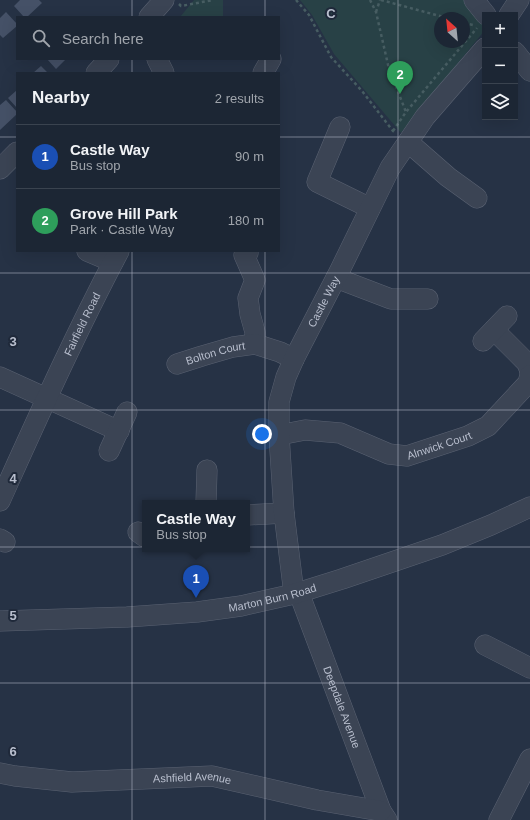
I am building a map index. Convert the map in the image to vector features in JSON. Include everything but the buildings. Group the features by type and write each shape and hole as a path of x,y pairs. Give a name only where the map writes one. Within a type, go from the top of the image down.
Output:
{"street":[{"path":"474,0 482,21"},
{"path":"511,12 519,0"},
{"path":"152,16 172,3"},
{"name":"Castle Way","path":"296,594 284,513 279,435 279,402 286,377 390,168 400,137 425,117 482,51"},
{"path":"518,56 530,71"},
{"path":"97,72 109,60"},
{"path":"158,60 164,72"},
{"path":"264,72 270,60"},
{"path":"340,127 317,182 370,208"},
{"path":"400,137 448,177 477,198"},
{"path":"93,252 116,256"},
{"name":"Bolton Court","path":"248,253 244,255 255,280 248,298 250,314 255,332 255,344"},
{"name":"Fairfield Road","path":"0,501 95,296 116,256"},
{"path":"336,278 391,299 428,299"},
{"path":"495,329 527,363 530,371"},
{"name":"Bolton Court","path":"177,364 233,347 255,344 280,352 294,359"},
{"name":"Alnwick Court","path":"279,435 305,430 340,434 389,454 407,456 468,436 488,426 528,383 530,375"},
{"path":"0,377 119,431"},
{"path":"110,451 127,412"},
{"path":"206,500 207,470"},
{"name":"Marton Burn Road","path":"0,621 127,617 197,612 241,606 296,594 342,580 442,545 530,507"},
{"path":"250,514 284,513"},
{"name":"Deepdale Avenue","path":"296,594 384,816"},
{"path":"485,646 530,668"},
{"path":"500,820 524,785 530,759"},
{"name":"Ashfield Avenue","path":"0,773 14,776 72,782 212,776 384,816"}],"path":[{"path":"172,3 213,0"},
{"path":"296,0 309,15 331,57 362,91 400,137"},
{"path":"371,0 376,12 389,69 406,112"},
{"path":"376,12 381,0 434,14"},
{"path":"400,137 406,112 482,21"}],"green space":[{"path":"194,0 223,0 223,16 181,16"},
{"path":"300,0 466,0 482,20 482,34 401,133 334,54 312,15"}],"place":[{"name":"Grove Hill Park","path":"400,94"},
{"name":"Castle Way","path":"196,598"}]}
